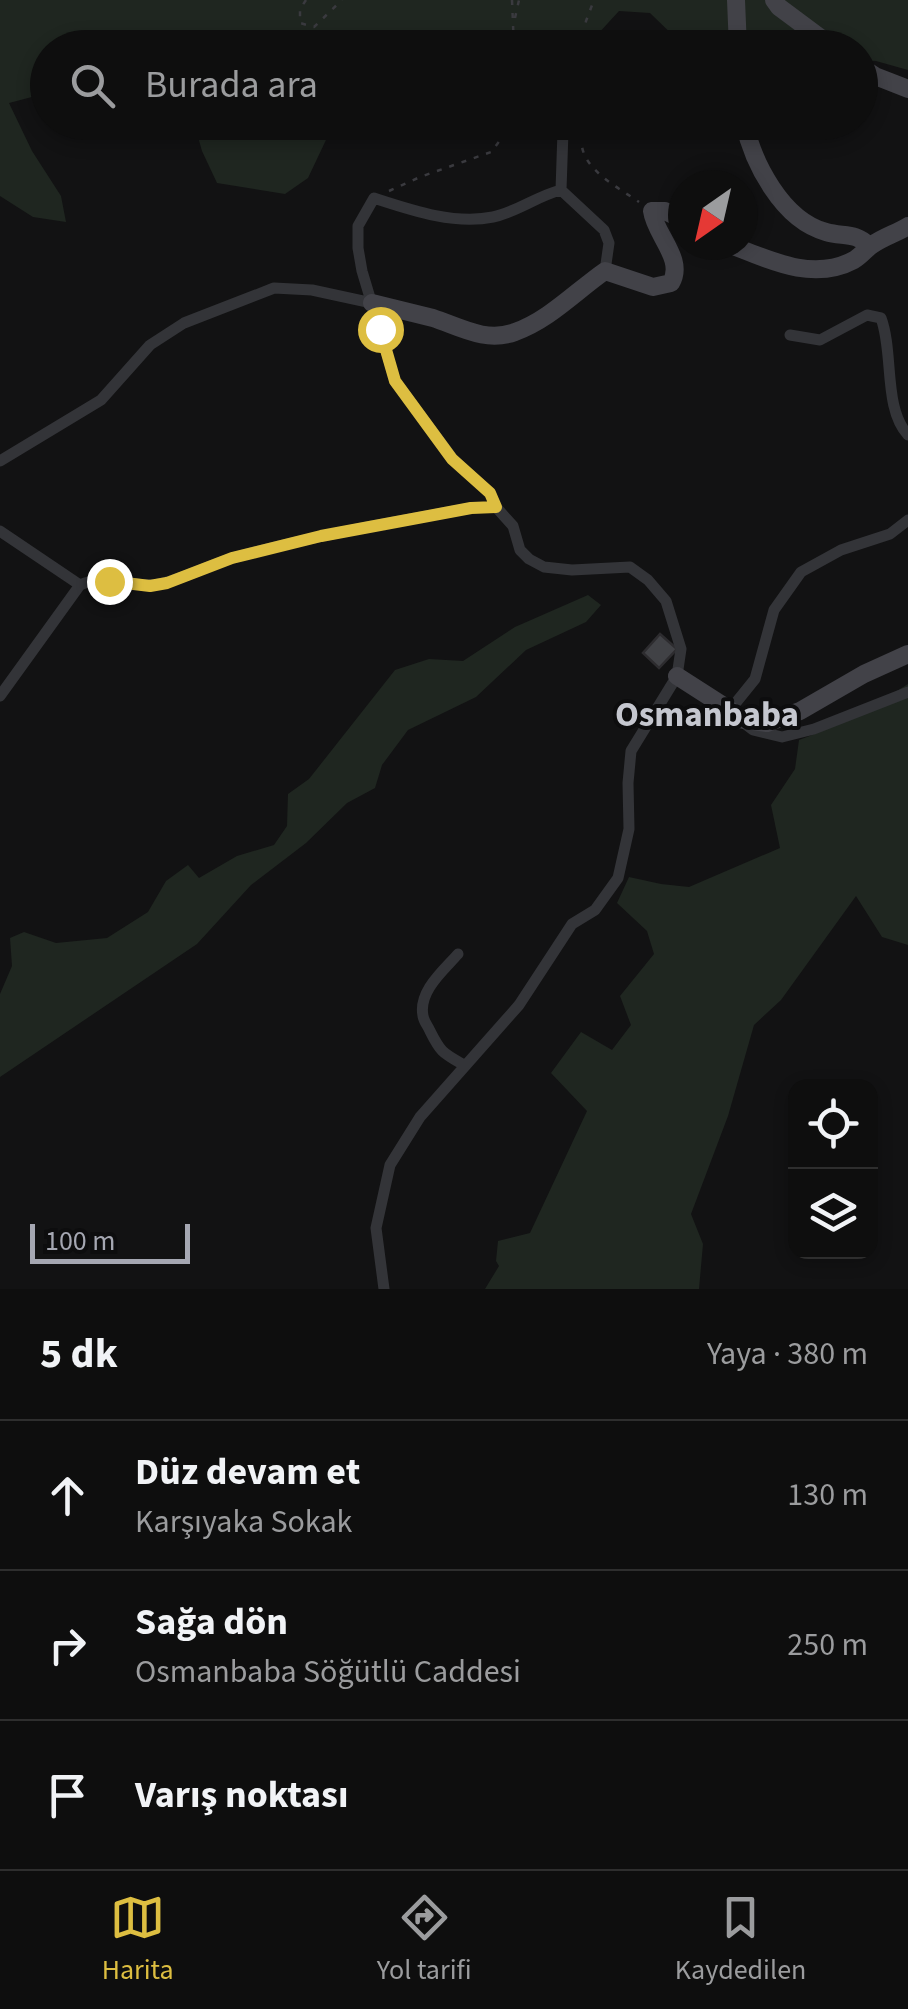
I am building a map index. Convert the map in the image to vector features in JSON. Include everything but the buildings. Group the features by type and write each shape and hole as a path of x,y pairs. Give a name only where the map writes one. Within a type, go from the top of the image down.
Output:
{"street":[{"path":"736,0 737,30"},
{"path":"774,0 810,30"},
{"path":"878,77 908,88"},
{"path":"0,462 101,400 150,345 184,324 274,288 312,290 372,303 495,337 517,332 553,312 604,271 609,243 604,230 561,190 562,140"},
{"path":"750,140 763,177 794,213 826,232 852,235 870,246"},
{"path":"384,1289 376,1228 390,1165 420,1116 518,1006 572,924 595,910 618,878 630,829 631,751 677,676 681,649 666,601 630,567 544,567 520,550 513,526 496,507 490,493 452,459 395,381 358,248 358,226 374,198 444,217 478,218 501,214 561,190"},
{"path":"604,271 653,287 671,283 676,266 652,211 668,212"},
{"path":"758,255 813,270 844,264 908,226"},
{"path":"790,335 820,340 867,315 881,318 897,419 908,435"},
{"path":"0,696 80,585 90,580 150,586 167,583 232,558 321,536 457,510 496,507"},
{"path":"735,715 755,678 774,610 801,572 841,550 890,534 908,520"},
{"path":"0,531 80,585"},
{"path":"735,715 767,723 800,711 908,654"},
{"path":"677,676 752,730 782,737 908,692"},
{"path":"458,954 430,988 422,1016 440,1052 464,1065"}],"path":[{"path":"306,0 300,9 300,23 314,28 342,0"},
{"path":"512,0 514,30"},
{"path":"514,22 519,0"},
{"path":"584,30 594,0"},
{"path":"374,198 491,152 499,140"},
{"path":"581,140 589,163 652,211"}],"shaded area":[{"path":"0,0 908,0 908,70 878,62 878,30 668,30 650,13 619,11 602,30 30,30 30,97 9,103 32,151 61,196 66,222 33,217 0,196"},
{"path":"199,140 326,140 308,178 285,194 217,183"},
{"path":"588,595 601,605 586,622 526,650 476,697 408,730 382,765 375,788 347,803 306,843 251,885 197,944 0,1077 0,994 12,966 10,938 24,932 56,943 107,938 148,912 166,881 188,865 199,878 237,856 274,845 287,826 288,794 309,779 395,670 429,659 463,661 515,627"},
{"path":"908,684 908,945 882,937 856,896 781,1000 754,1025 728,1116 691,1214 703,1244 699,1289 485,1289 499,1266 498,1241 530,1233 587,1111 551,1073 581,1032 612,1050 631,1025 620,996 654,954 647,931 617,903 629,877 689,887 780,848 771,805 795,769 799,740 855,715"}],"district":[{"name":"Osmanbaba","path":"707,715"}],"route":[{"path":"109,581 150,586 167,583 232,558 321,536 471,508 496,507 490,493 452,459 395,381 380,329"}]}
